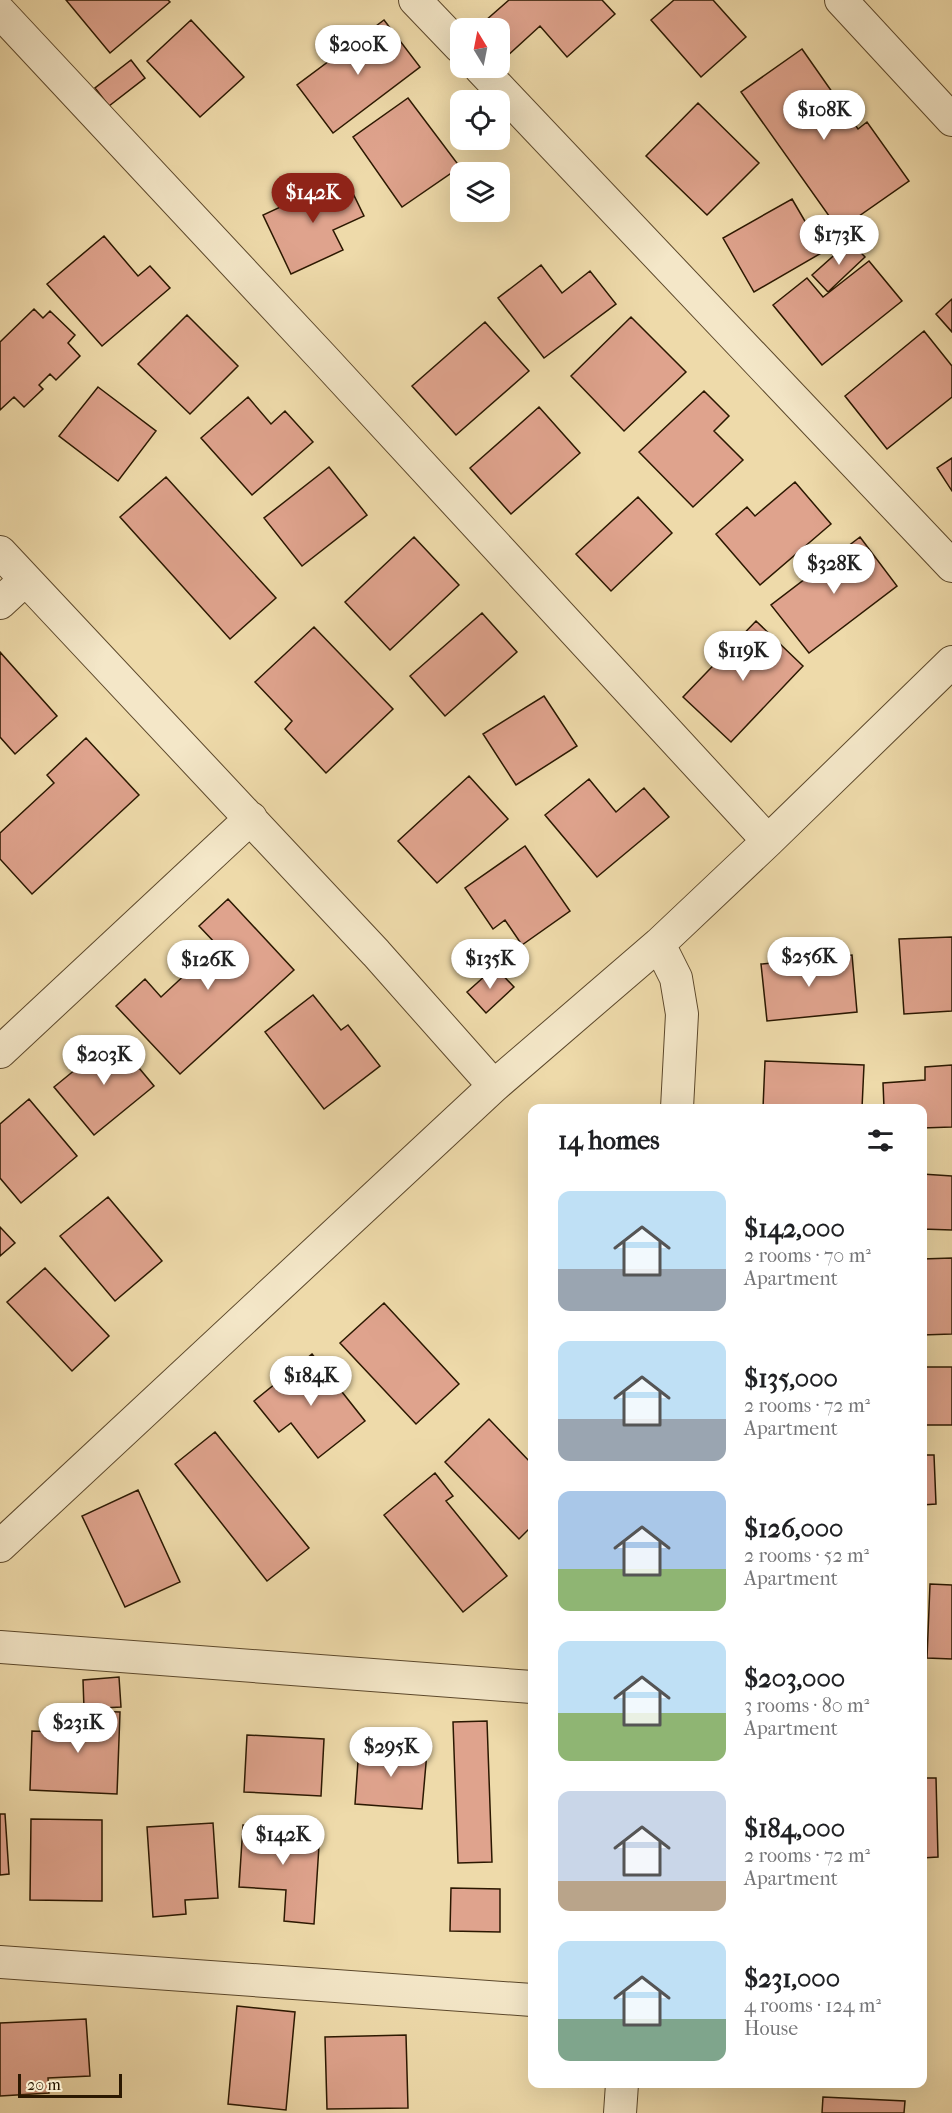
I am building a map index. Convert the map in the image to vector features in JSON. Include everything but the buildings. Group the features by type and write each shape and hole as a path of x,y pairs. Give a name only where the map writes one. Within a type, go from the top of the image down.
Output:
{"street":[{"path":"416,0 450,36"},
{"path":"841,0 952,120"},
{"path":"0,12 323,358 768,841"},
{"path":"489,78 952,566"},
{"path":"0,552 376,953 495,1086"},
{"path":"0,603 25,580"},
{"path":"0,1546 495,1086 659,944 952,662"},
{"path":"0,1052 250,818"},
{"path":"659,944 676,978 682,1014 677,1104"},
{"path":"0,1647 528,1687"},
{"path":"0,1962 528,2000"},
{"path":"620,2113 622,2088"}]}
